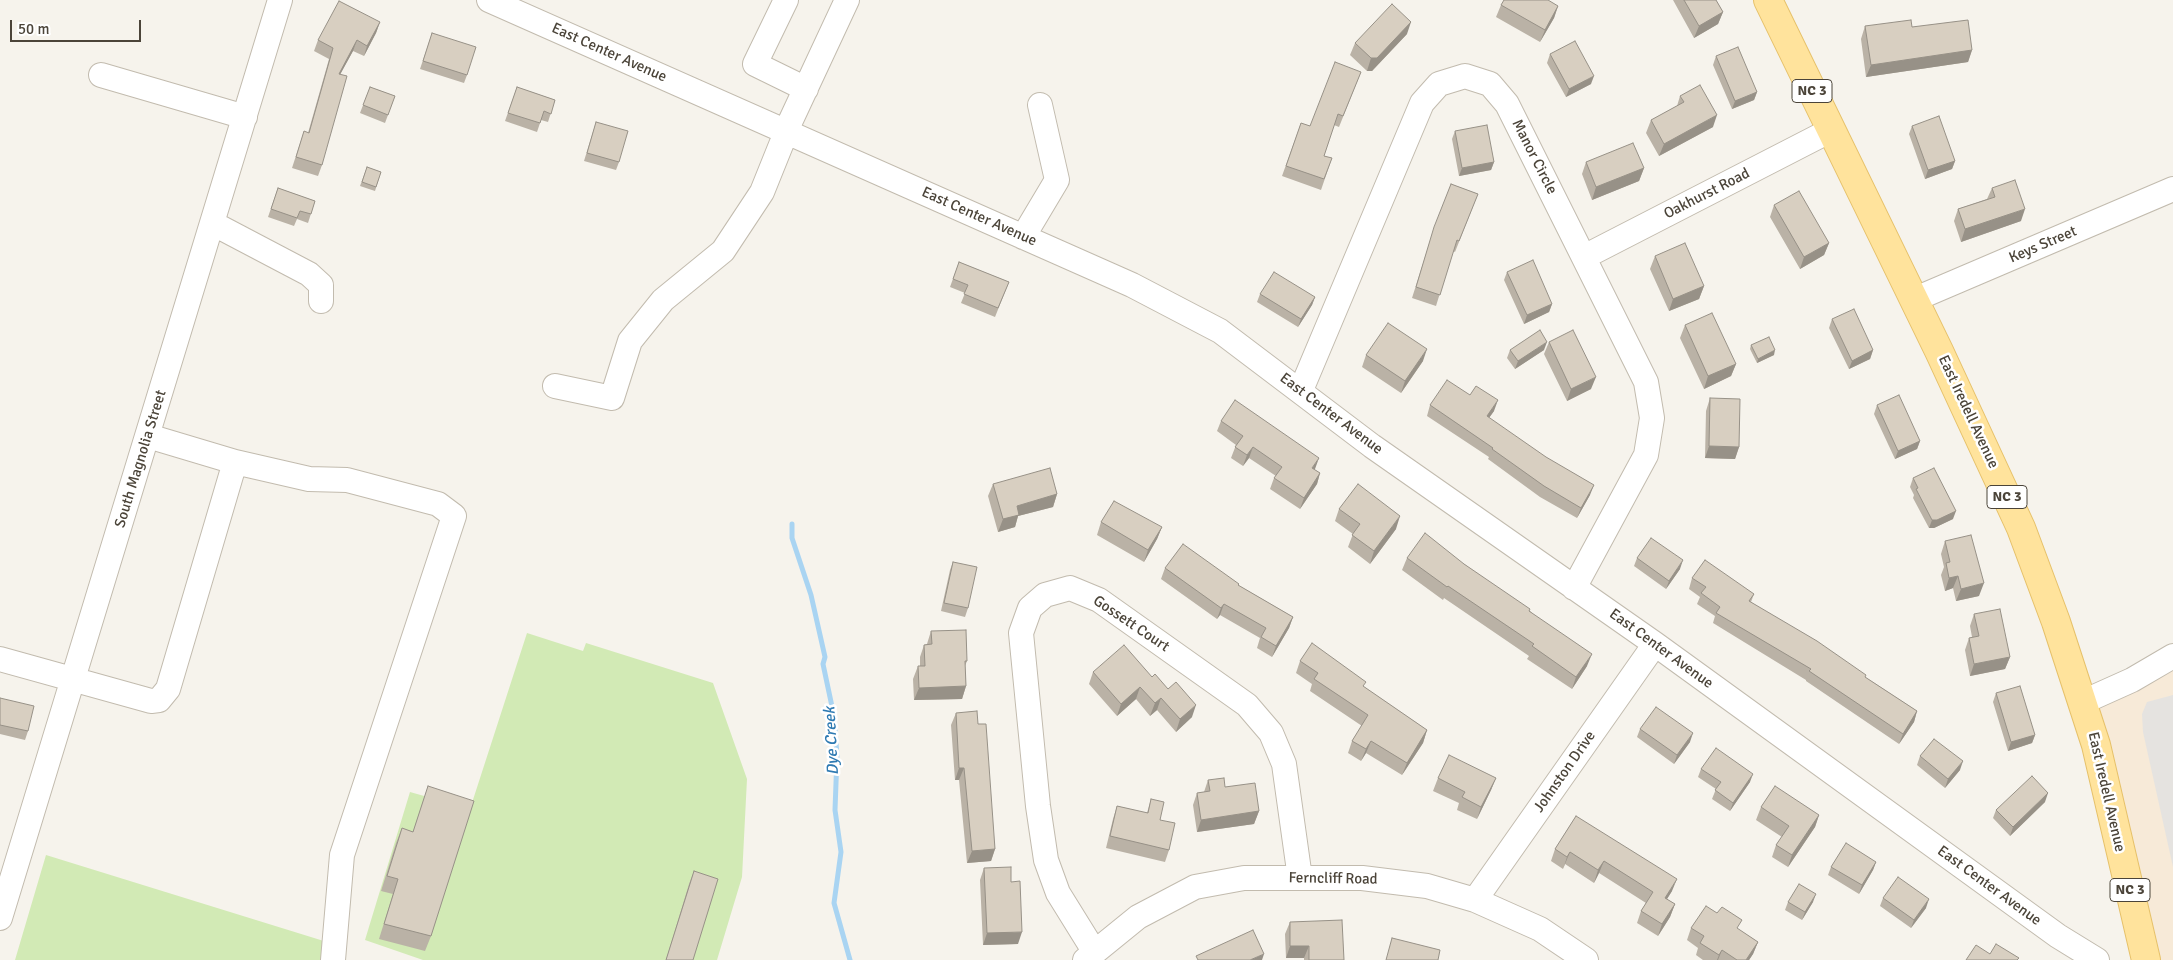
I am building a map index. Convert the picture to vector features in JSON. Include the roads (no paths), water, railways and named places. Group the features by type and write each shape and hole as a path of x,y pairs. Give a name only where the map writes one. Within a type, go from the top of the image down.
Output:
{"main road":[{"name":"East Iredell Avenue","path":"1768,0 1870,207 2021,528 2083,702 2096,745 2146,960"}],"street":[{"name":"South Magnolia Street","path":"0,918 280,0"},
{"name":"East Center Avenue","path":"489,0 1132,285 1220,332 1300,390 1372,446 1655,644 2058,936 2097,960"},
{"path":"786,0 755,64 806,89"},
{"path":"555,386 612,398 630,341 663,300 723,252 762,192 847,0"},
{"path":"101,74 245,117"},
{"name":"Manor Circle","path":"1300,390 1422,103 1440,84 1465,76 1490,84 1507,104 1646,382 1652,418 1646,455 1574,588"},
{"path":"1024,237 1058,180 1040,105"},
{"name":"Oakhurst Road","path":"1584,257 1831,130"},
{"name":"Keys Street","path":"1913,300 2173,189"},
{"path":"212,224 309,274 321,285 321,301"},
{"path":"148,436 235,462 309,479 347,480 438,504 454,516 342,856 333,960"},
{"path":"0,659 151,701 159,700 168,689 235,462"},
{"name":"Gossett Court","path":"1090,955 1058,893 1046,860 1038,806 1021,634 1030,608 1045,595 1070,588 1099,600 1247,705 1270,733 1284,764 1300,878"},
{"name":"Johnston Drive","path":"1475,900 1655,644"},
{"path":"2083,702 2132,680 2173,656"},
{"name":"Ferncliff Road","path":"1090,955 1138,917 1195,887 1244,878 1362,878 1427,886 1475,900 1540,929 1586,960"}],"waterway":[{"name":"Dye Creek","path":"792,524 792,538 811,595 825,657 823,664 834,716 837,756 835,810 841,852 834,903 850,960"}]}
